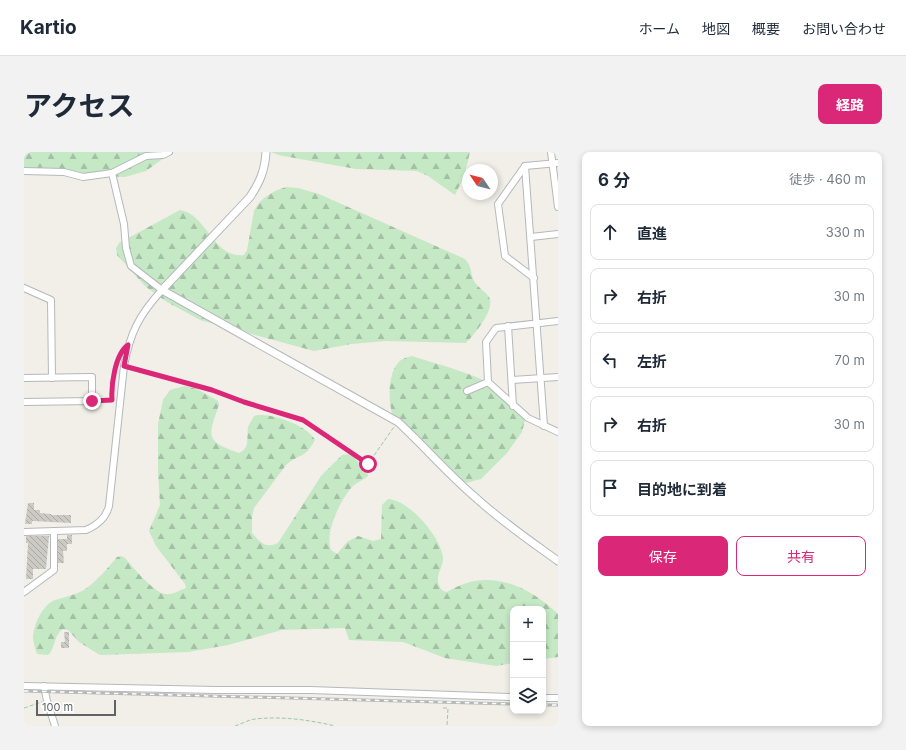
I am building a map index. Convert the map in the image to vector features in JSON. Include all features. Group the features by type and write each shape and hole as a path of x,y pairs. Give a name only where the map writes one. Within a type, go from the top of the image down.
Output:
{"street":[{"path":"24,171 64,172 83,177 112,173 146,156 163,156 169,152"},
{"path":"24,532 86,530 97,524 108,511 111,499 124,366 128,343 136,323 148,305 250,197 259,184 265,166 266,152"},
{"path":"551,152 556,163 558,207"},
{"path":"524,166 556,163"},
{"path":"524,166 534,278 544,426"},
{"path":"524,166 498,204 505,256 534,278"},
{"path":"112,173 124,224 126,248 131,266 162,290 398,422 424,445 473,496 502,521 558,561"},
{"path":"530,237 558,234"},
{"path":"24,288 51,300 52,378"},
{"path":"558,321 496,328 486,342 488,382 528,418 558,432"},
{"path":"508,326 514,406"},
{"path":"24,378 92,377 92,401 24,402"},
{"path":"512,380 558,377"},
{"path":"467,391 488,382"},
{"path":"24,592 54,570 54,531"},
{"path":"24,686 216,690 310,690 510,697"},
{"path":"44,686 55,726"},
{"path":"546,698 558,698"}],"path":[{"path":"92,401 112,400 113,382 120,355"},
{"path":"124,366 212,390 244,402 303,420 368,464 398,422"},
{"path":"24,708 47,701"},
{"path":"443,708 448,708 448,726"},
{"path":"234,726 254,719 281,718 335,726"}],"green space":[{"path":"24,152 172,152 146,171 125,177 24,173"},
{"path":"271,152 470,152 467,164 462,164 462,181 455,195 428,176 417,171 356,169 278,155"},
{"path":"286,187 298,188 319,194 465,259 469,264 477,286 489,297 490,302 487,315 479,328 466,343 386,341 351,344 314,351 200,320 167,302 146,287 117,255 116,248 119,243 180,210 189,213 197,219 217,244 225,250 233,254 244,255 247,250 254,211 257,206 267,196"},
{"path":"412,356 459,371 490,384 504,392 516,403 526,416 522,432 507,453 481,479 466,483 453,478 394,419 390,398 390,382 394,368 404,358"},
{"path":"185,386 197,389 218,401 219,405 212,425 212,437 220,445 239,453 243,451 247,445 249,426 254,416 269,416 288,421 305,430 315,440 308,451 286,465 254,508 252,517 252,533 260,542 266,545 278,543 321,476 342,455 351,454 367,472 368,476 352,487 339,508 330,535 329,543 331,550 337,554 347,542 358,536 373,541 381,539 382,505 388,499 396,501 414,512 436,539 443,557 438,575 439,585 442,590 447,592 462,585 477,581 491,580 506,582 533,594 558,614 558,657 546,659 546,606 510,606 510,664 496,666 445,658 403,642 349,640 345,628 282,630 228,645 188,652 100,655 79,642 68,630 63,629 58,635 51,652 48,655 37,654 33,634 39,616 46,606 55,600 74,595 84,590 98,579 117,557 121,556 125,558 144,579 160,592 170,594 186,588 185,584 156,546 149,531 160,505 158,473 158,424 163,400 170,390"}],"building":[{"path":"28,503 34,503 34,510 40,510 40,513 51,515 71,515 71,523 32,521 32,524 25,524"},
{"path":"67,535 72,535 72,544 67,544 67,551 63,551 64,563 58,563 58,539 67,539"},
{"path":"26,536 49,536 46,569 33,569 33,579 26,579 28,543 26,543"},
{"path":"64,632 69,632 69,648 61,648 61,642 65,642"}],"railway":[{"path":"24,691 510,704"},
{"path":"546,705 558,705"}],"route":[{"path":"92,401 112,400 112,387 116,367 122,349 128,345 124,366 212,390 244,402 303,420 320,430 368,464"}]}
